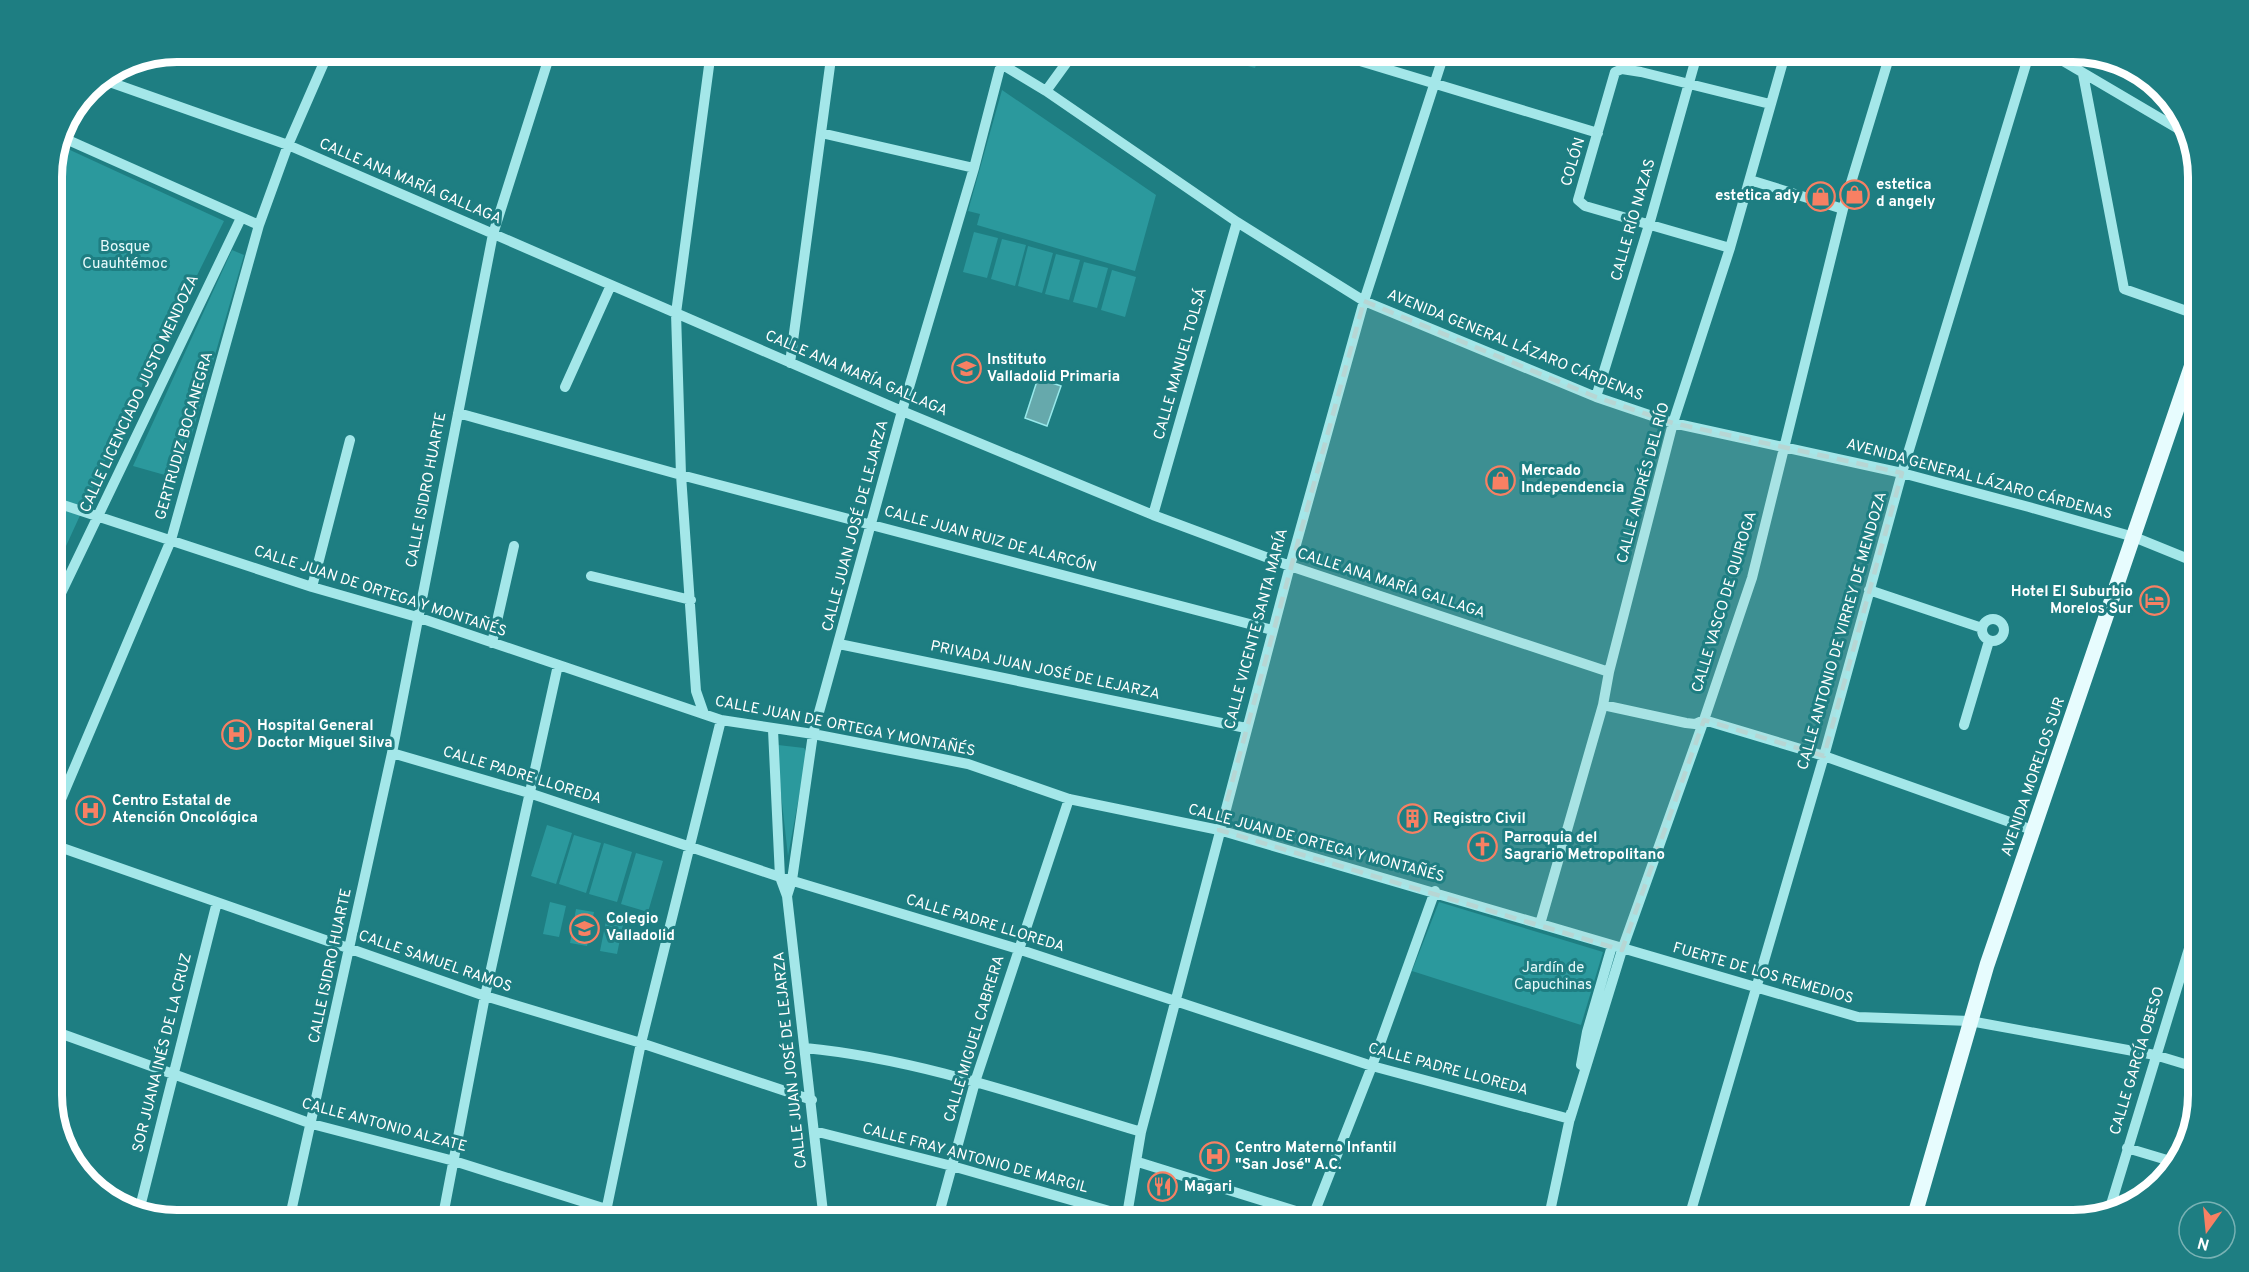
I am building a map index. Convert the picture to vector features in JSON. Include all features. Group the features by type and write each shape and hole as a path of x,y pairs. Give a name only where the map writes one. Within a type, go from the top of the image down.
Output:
{"main road":[{"name":"AVENIDA MORELOS SUR","path":"1916,1210 1970,1021 2187,379"}],"street":[{"name":"GERTRUDIZ BOCANEGRA","path":"62,797 171,540 259,225 288,145 324,62"},
{"name":"CALLE ISIDRO HUARTE","path":"292,1210 392,753 493,234 548,62"},
{"path":"704,714 696,691 681,476 676,313 710,62"},
{"path":"790,363 831,62"},
{"name":"AVENIDA GENERAL LÁZARO CÁRDENAS","path":"998,62 1046,91 1237,222 1365,302 1596,398 1673,423 1902,473 2134,537 2187,559"},
{"path":"1046,91 1067,62"},
{"path":"1363,62 1598,133"},
{"name":"CALLE VICENTE SANTA MARÍA","path":"1128,1210 1138,1162 1141,1132 1272,630 1365,302 1441,62"},
{"name":"CALLE RÍO NAZAS","path":"1596,398 1649,225 1695,62"},
{"name":"CALLE ANDRÉS DEL RÍO","path":"1540,924 1603,705 1609,672 1673,423 1730,248 1783,62"},
{"name":"CALLE VASCO DE QUIROGA","path":"1550,1210 1570,1119 1617,948 1704,720 1752,578 1843,209 1888,62"},
{"name":"CALLE ANTONIO DE VIRREY DE MENDOZA","path":"1691,1210 1824,756 1902,473 2027,62"},
{"path":"2064,62 2177,128"},
{"name":"CALLE JUAN JOSÉ DE LEJARZA","path":"787,896 792,880 813,734 902,411 974,168 1001,64"},
{"name":"COLÓN","path":"1649,225 1585,206 1578,200 1615,72 1622,69 1689,85"},
{"path":"2083,74 2124,289 2187,311"},
{"name":"CALLE ANA MARÍA GALLAGA","path":"111,83 288,145 902,411 1153,515 1290,566 1609,672"},
{"path":"1689,85 1770,104"},
{"path":"821,133 974,168"},
{"path":"68,139 259,225"},
{"path":"1750,180 1843,209"},
{"name":"CALLE LICENCIADO JUSTO MENDOZA","path":"62,592 241,218"},
{"name":"CALLE MANUEL TOLSÁ","path":"1153,515 1237,222"},
{"path":"1649,225 1730,248"},
{"path":"566,387 611,285"},
{"name":"CALLE JUAN RUIZ DE ALARCÓN","path":"458,413 681,476 1272,630"},
{"path":"312,587 350,440"},
{"name":"CALLE JUAN DE ORTEGA Y MONTAÑÉS","path":"62,505 312,587 417,616 492,644 721,720 773,730 813,734 968,764 1069,799 1219,830 1435,891 1617,948"},
{"path":"492,644 514,546"},
{"path":"591,576 691,600"},
{"path":"1869,590 1982,627"},
{"path":"1992,619 1998,620 2005,631 2002,638 1989,641 1982,633 1982,627 1992,619"},
{"path":"1964,725 1989,641"},
{"name":"PRIVADA JUAN JOSÉ DE LEJARZA","path":"839,644 1246,728"},
{"path":"444,1210 485,996 558,665"},
{"path":"1603,705 1686,723 1695,724 1704,720 1824,756 2035,831"},
{"path":"607,1209 641,1042 721,720"},
{"name":"CALLE JUAN JOSÉ DE LEJARZA","path":"773,730 780,877 787,896 823,1210"},
{"name":"CALLE PADRE LLOREDA","path":"392,753 529,793 689,844 780,877 1018,949 1372,1066 1570,1119"},
{"name":"CALLE MIGUEL CABRERA","path":"940,1210 975,1082 1069,799"},
{"name":"CALLE SAMUEL RAMOS","path":"62,848 485,996 641,1042 812,1100"},
{"path":"1315,1210 1372,1066 1435,891"},
{"name":"SOR JUANA INÉS DE LA CRUZ","path":"140,1205 172,1072 217,902"},
{"name":"FUERTE DE LOS REMEDIOS","path":"1617,948 1858,1017 1970,1021 2155,1055 2188,1065"},
{"name":"CALLE GARCÍA OBESO","path":"2111,1204 2188,951"},
{"name":"CALLE ANTONIO ALZATE","path":"62,1034 312,1124 454,1161 610,1210"},
{"path":"805,1048 854,1053 975,1082 1141,1132"},
{"name":"CALLE FRAY ANTONIO DE MARGIL","path":"814,1131 952,1166 1096,1210"},
{"path":"2127,1148 2168,1160"},
{"path":"1138,1162 1294,1210"}],"highlighted area":[{"path":"1364,301 1596,397 1673,423 1902,473 1824,756 1704,720 1622,950 1219,830"}],"green space":[{"path":"1234,62 1257,62 1255,68"},
{"path":"1002,90 1156,195 1135,271 977,225 980,214 968,211"},
{"name":"Bosque Cuauhtémoc","path":"65,148 224,221 103,465 62,555 62,161"},
{"path":"974,232 998,238 987,278 963,272"},
{"path":"1002,239 1026,245 1015,286 991,279"},
{"path":"1028,246 1053,253 1042,293 1018,286"},
{"path":"232,250 244,255 179,479 133,466"},
{"path":"1056,254 1080,260 1069,300 1045,294"},
{"path":"1084,262 1108,268 1097,308 1073,302"},
{"path":"1112,270 1136,277 1125,317 1101,310"},
{"path":"778,745 804,748 807,753 788,856 776,749"},
{"path":"547,825 572,833 556,884 531,876"},
{"path":"574,835 601,843 586,893 559,884"},
{"path":"604,843 632,852 617,902 589,894"},
{"path":"636,853 663,861 648,912 621,904"},
{"path":"550,902 566,906 559,937 543,934"},
{"name":"Jardín de Capuchinas","path":"1439,902 1603,952 1581,1025 1412,971"},
{"path":"576,909 594,912 587,946 570,943"},
{"path":"607,916 624,920 617,954 600,951"}],"shaded area":[{"path":"1038,378 1061,386 1047,426 1025,418"}],"place":[{"name":"estetica d angely","path":"1855,194"},
{"name":"estetica ady","path":"1821,196"},
{"name":"Instituto Valladolid Primaria","path":"966,369"},
{"name":"Mercado Independencia","path":"1500,480"},
{"name":"Hotel El Suburbio Morelos Sur","path":"2154,601"},
{"name":"Hospital General Doctor Miguel Silva","path":"236,735"},
{"name":"Centro Estatal de Atención Oncológica","path":"91,810"},
{"name":"Registro Civil","path":"1412,819"},
{"name":"Parroquia del Sagrario Metropolitano","path":"1483,847"},
{"name":"Colegio Valladolid","path":"585,928"},
{"name":"Centro Materno Infantil \"San José\" A.C.","path":"1214,1157"},
{"name":"Magari","path":"1163,1187"}]}
